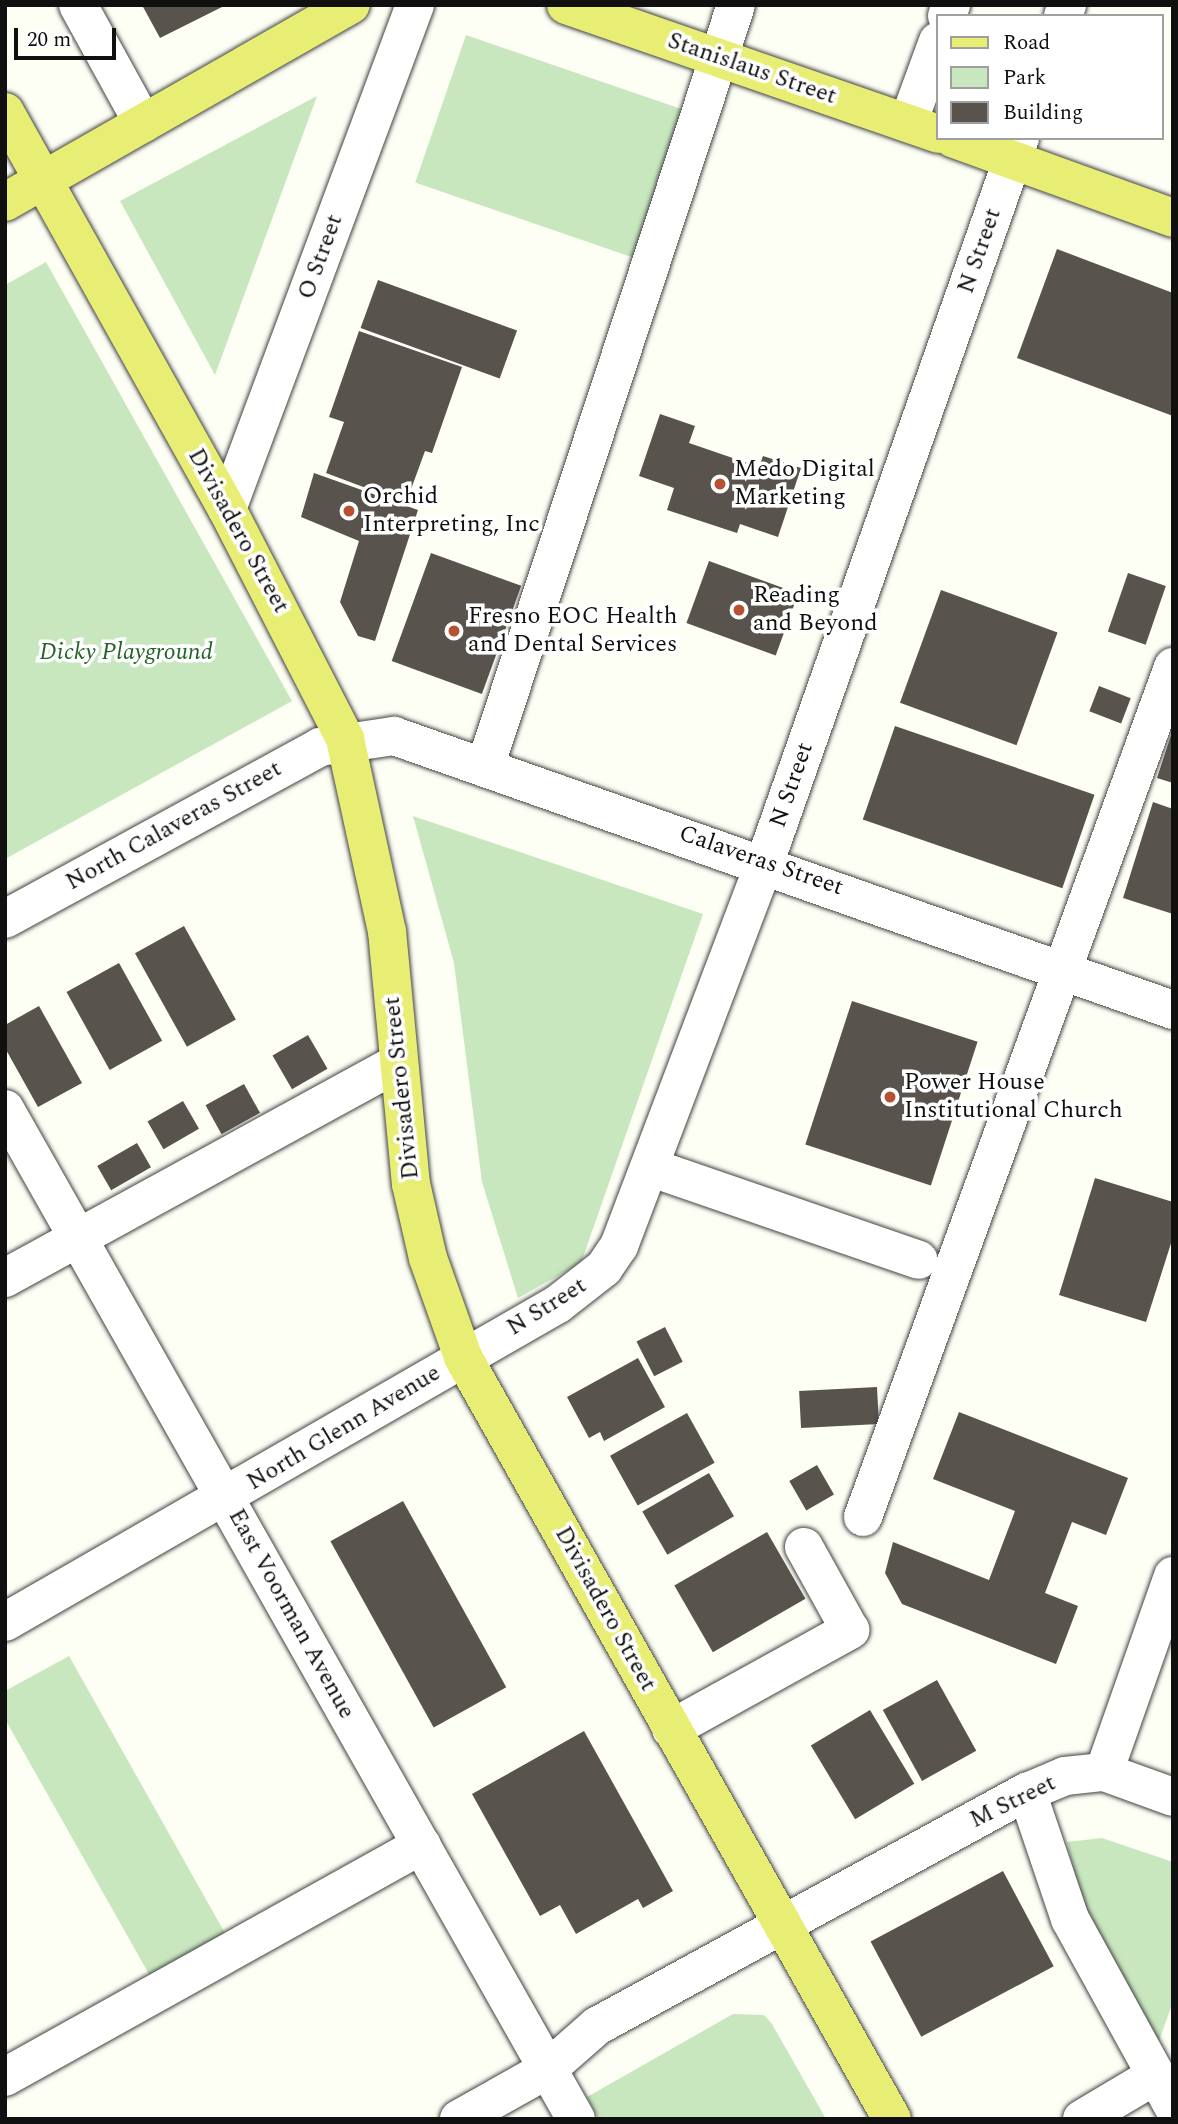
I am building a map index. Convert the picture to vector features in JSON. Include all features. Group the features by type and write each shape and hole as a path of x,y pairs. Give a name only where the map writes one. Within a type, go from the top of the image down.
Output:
{"main road":[{"path":"5,202 351,5"},
{"name":"Stanislaus Street","path":"566,5 923,128"},
{"name":"Divisadero Street","path":"5,112 227,509 345,739 387,931 396,1064 428,1258 463,1357 892,2119"},
{"path":"964,140 1016,149 1173,218"}],"street":[{"path":"78,5 143,123"},
{"name":"O Street","path":"227,509 415,5"},
{"path":"485,767 736,5"},
{"path":"923,128 936,53"},
{"name":"N Street","path":"463,1357 558,1304 604,1268 636,1213 765,862 1016,149"},
{"path":"863,1517 1066,969 1173,667"},
{"name":"Calaveras Street","path":"345,739 394,736 765,862 1173,1010"},
{"name":"North Calaveras Street","path":"5,919 296,758 345,739"},
{"path":"5,1278 396,1064"},
{"name":"East Voorman Avenue","path":"5,1109 576,2119"},
{"path":"652,1168 919,1260"},
{"name":"North Glenn Avenue","path":"5,1622 226,1499 463,1357"},
{"path":"671,1729 850,1630 804,1547"},
{"path":"1173,1576 1104,1772 1173,1797"},
{"name":"M Street","path":"459,2119 548,2069 597,2026 1027,1792 1065,1776 1104,1772"},
{"path":"1027,1792 1070,1919 1164,2091 1082,2119"},
{"path":"5,2077 422,1845"}],"green space":[{"path":"466,35 686,111 636,258 415,183"},
{"path":"317,96 215,375 120,201"},
{"name":"Dicky Playground","path":"46,262 292,701 5,859 5,285"},
{"path":"413,816 703,914 581,1263 518,1298 482,1182 454,963"},
{"path":"69,1656 230,1942 154,1983 5,1719 5,1691"},
{"path":"1102,1838 1173,1862 1173,2002 1156,2049 1081,1899 1067,1842"},
{"path":"733,2014 764,2015 772,2024 826,2119 599,2119 587,2097"}],"building":[{"path":"142,5 226,5 160,38"},
{"path":"1057,249 1173,293 1173,416 1017,358"},
{"path":"378,280 517,331 500,379 361,328"},
{"path":"359,331 462,367 432,453 425,451 406,503 326,473 344,422 329,417"},
{"path":"660,414 695,426 689,443 759,467 763,456 801,468 778,537 740,524 737,533 667,510 674,488 639,476"},
{"path":"314,473 418,510 375,641 358,636 340,602 359,541 301,517"},
{"path":"431,553 521,586 482,694 392,661"},
{"path":"709,561 798,593 776,656 686,623"},
{"path":"1128,573 1166,586 1146,645 1108,632"},
{"path":"941,590 1058,632 1016,745 900,703"},
{"path":"1099,686 1131,698 1121,723 1089,711"},
{"path":"895,726 1095,795 1062,888 863,820"},
{"path":"1173,732 1173,783 1157,778"},
{"path":"1153,802 1173,809 1173,914 1123,898"},
{"path":"184,926 236,1020 187,1047 135,953"},
{"path":"119,963 162,1041 110,1070 67,992"},
{"path":"852,1001 978,1042 931,1185 805,1145"},
{"path":"39,1006 82,1083 38,1107 5,1048 5,1025"},
{"path":"308,1035 327,1069 292,1089 272,1056"},
{"path":"244,1084 260,1113 222,1134 206,1105"},
{"path":"183,1101 199,1129 163,1149 147,1122"},
{"path":"137,1143 151,1167 111,1190 97,1166"},
{"path":"1095,1178 1173,1202 1173,1237 1146,1322 1059,1295"},
{"path":"665,1327 683,1362 654,1376 636,1342"},
{"path":"638,1358 665,1407 604,1441 600,1432 589,1438 567,1397"},
{"path":"877,1387 879,1424 801,1428 799,1391"},
{"path":"959,1412 1128,1478 1106,1535 1072,1522 1045,1593 1078,1606 1056,1664 902,1604 885,1573 893,1542 989,1580 1015,1511 933,1479"},
{"path":"687,1413 715,1463 638,1506 610,1456"},
{"path":"817,1465 834,1494 806,1510 789,1481"},
{"path":"709,1473 734,1516 667,1555 642,1512"},
{"path":"403,1501 506,1687 434,1728 330,1541"},
{"path":"767,1532 806,1599 713,1652 674,1586"},
{"path":"937,1680 976,1751 922,1781 883,1710"},
{"path":"870,1710 914,1784 855,1819 811,1746"},
{"path":"584,1731 673,1891 643,1908 638,1899 576,1934 560,1905 540,1916 472,1794"},
{"path":"1003,1871 1054,1966 921,2037 871,1941"}],"place":[{"name":"Medo Digital Marketing","path":"720,484"},
{"name":"Orchid Interpreting, Inc","path":"349,511"},
{"name":"Reading and Beyond","path":"739,610"},
{"name":"Fresno EOC Health and Dental Services","path":"454,631"},
{"name":"Power House Institutional Church","path":"890,1097"}]}
